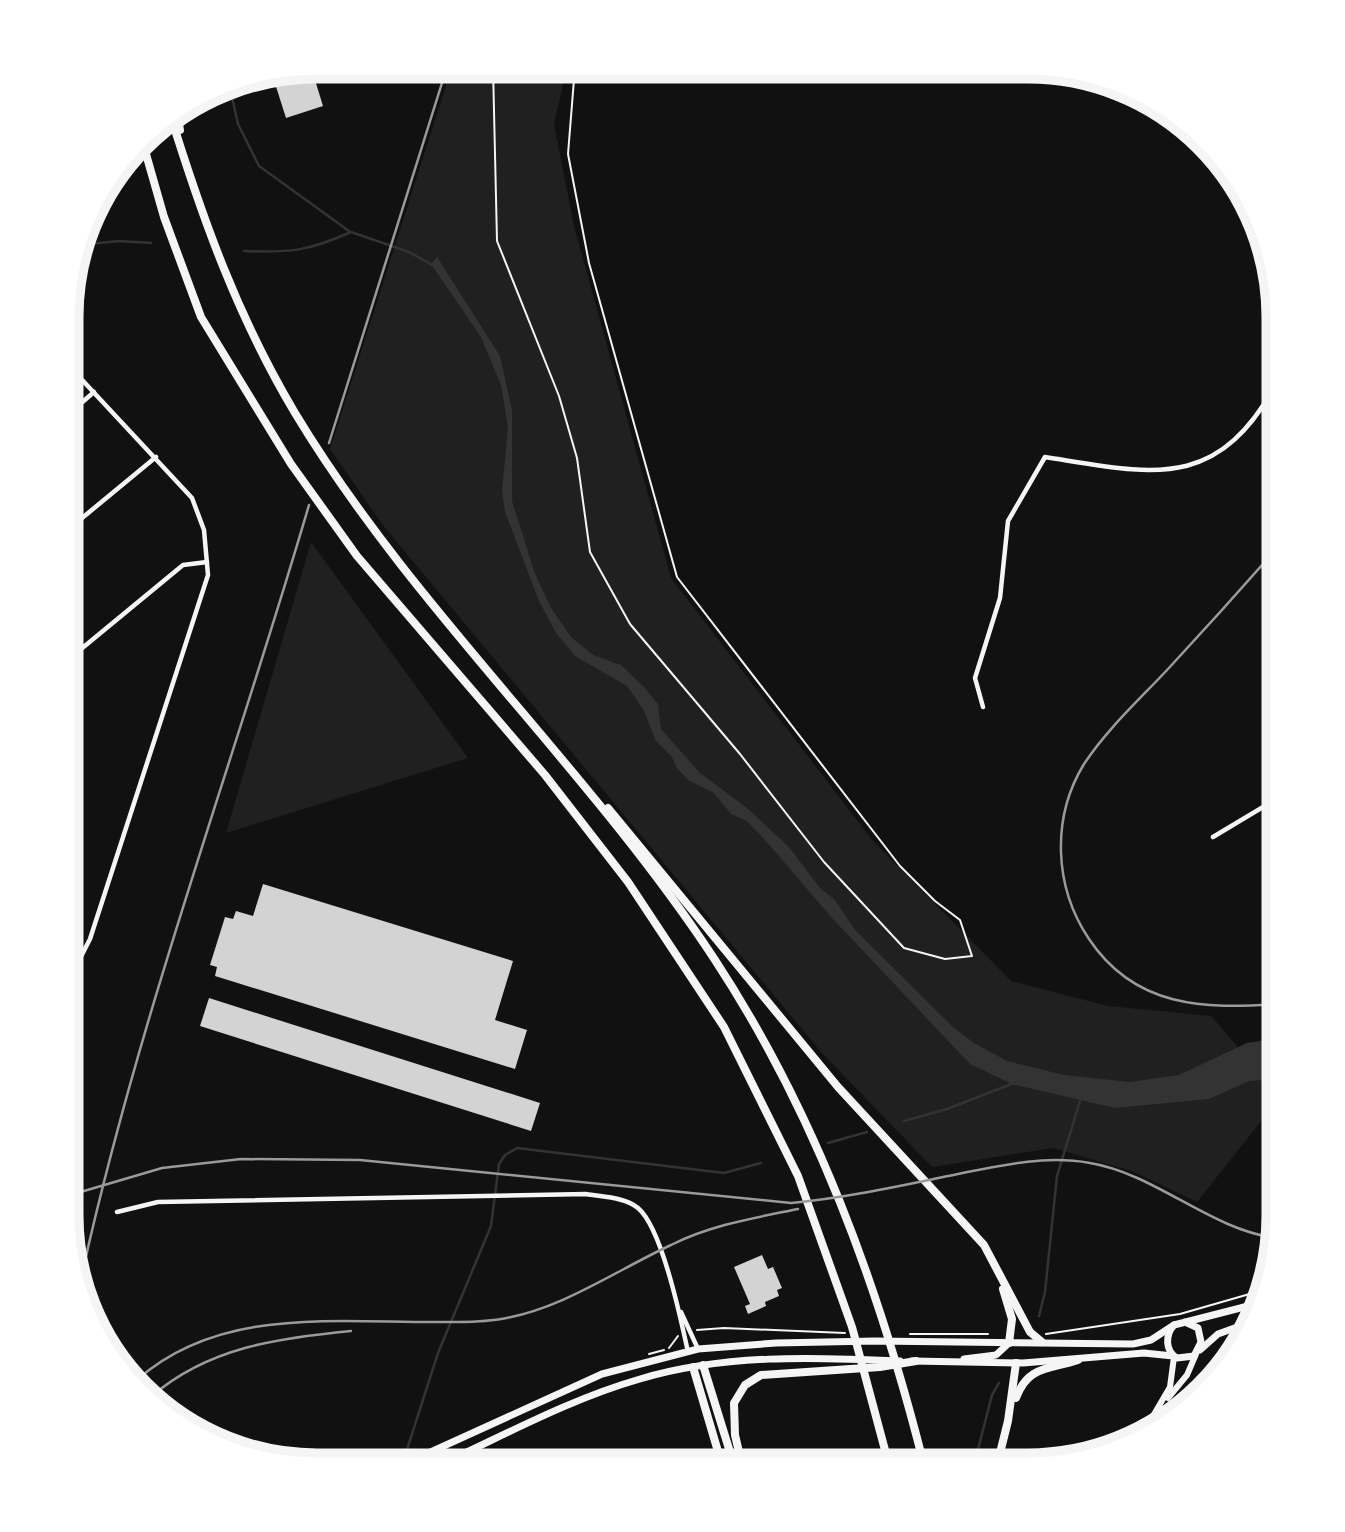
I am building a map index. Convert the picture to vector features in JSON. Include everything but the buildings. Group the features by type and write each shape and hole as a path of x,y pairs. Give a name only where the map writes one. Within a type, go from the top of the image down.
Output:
{"highway":[{"path":"179,123 203,220"},
{"path":"174,127 203,220 237,306 268,366 316,445 380,537 578,775 705,946 750,1015 790,1090 852,1230 880,1311 921,1453"},
{"path":"145,151 164,217 201,317 306,485 357,556 545,775 628,882 724,1027 798,1176 852,1327 885,1453"},
{"path":"578,775 629,829 838,1087 985,1245 1031,1335 1041,1338"},
{"path":"998,1269 1012,1319 1007,1346"},
{"path":"1008,1421 1027,1377 1078,1360"},
{"path":"739,1453 735,1434 734,1403 752,1379 775,1372 880,1367 916,1361"},
{"path":"1000,1453 1008,1421 1016,1363"},
{"path":"702,1365 730,1453"},
{"path":"693,1367 718,1453"}],"main road":[{"path":"430,1453 602,1374 698,1349 802,1342 1007,1346 1041,1338 1137,1343 1152,1340 1174,1325 1248,1307"},
{"path":"1162,1405 1184,1379 1201,1342 1199,1331 1185,1322"},
{"path":"1154,1417 1171,1387 1173,1356 1167,1339 1174,1325"},
{"path":"466,1453 605,1390 702,1365 792,1359 1016,1363 1144,1353 1185,1359 1197,1353 1218,1334 1239,1326"},
{"path":"939,1362 992,1356 1007,1346"},
{"path":"1007,1346 1016,1363"},
{"path":"698,1349 702,1365"},
{"path":"688,1352 693,1367"}],"street":[{"path":"79,376 192,498 204,530 207,562 204,589 90,939 79,960"},
{"path":"79,405 94,392"},
{"path":"984,708 975,678 1002,590 1008,522 1045,457 1126,470 1179,469 1194,466 1217,455 1242,434 1256,419 1266,402"},
{"path":"79,521 156,457"},
{"path":"79,651 183,565 207,562"},
{"path":"1213,837 1266,805"},
{"path":"117,1212 158,1202 586,1194 626,1201 639,1208 660,1250 677,1301 698,1349"},
{"path":"677,1301 688,1352"}],"path":[{"path":"494,79 496,242 559,396 577,458 590,552 630,624 740,754 824,862 904,948 945,959 972,956 960,920 935,901 900,866 677,577 589,263 568,154 574,79"},
{"path":"1041,1338 1180,1314 1254,1293"}],"shaded area":[{"path":"448,79 564,79 554,124 574,226 671,578 873,841 1011,981 1108,1006 1211,1016 1266,1079 1266,1115 1197,1202 1132,1171 1053,1148 932,1167 821,1052 382,524 330,449"},
{"path":"437,257 500,356 512,410 512,501 535,574 551,608 571,637 593,655 621,665 643,686 658,704 661,729 700,773 747,808 789,847 820,888 835,900 855,930 953,1027 974,1043 1007,1061 1064,1075 1130,1082 1179,1075 1247,1043 1266,1040 1266,1080 1249,1081 1209,1099 1115,1108 1012,1084 970,1064 832,918 747,821 731,814 714,793 688,780 677,768 672,757 656,741 643,709 627,686 575,656 556,633 539,601 505,512 502,490 508,428 501,385 481,337 431,264"},
{"path":"311,542 468,758 226,833"}],"waterway":[{"path":"231,95 238,124 259,166 349,231"},
{"path":"244,251 299,249 351,232 409,252 434,266"},
{"path":"91,244 119,241 151,243"},
{"path":"904,1121 947,1109 1014,1083"},
{"path":"1039,1316 1045,1292 1057,1176 1080,1101"},
{"path":"828,1143 867,1132"},
{"path":"406,1453 438,1353 491,1226 499,1164 505,1155 517,1148 724,1173 761,1163"},
{"path":"977,1453 992,1395 999,1383"}],"railway":[{"path":"329,443 443,79"},
{"path":"84,1266 131,1080 309,505"},
{"path":"1266,560 1093,751 1073,785 1066,807 1061,852 1063,875 1077,919 1107,962 1128,979 1150,991 1198,1004 1266,1004"},
{"path":"79,1192 162,1168 241,1159 360,1160 791,1203 854,1195 1007,1164 1057,1160 1090,1163 1114,1169 1161,1189 1206,1214 1265,1236"},
{"path":"142,1376 169,1357 203,1341 239,1330 316,1321 475,1322 524,1314 567,1298 686,1238 733,1223 798,1209"},
{"path":"158,1392 197,1366 246,1348 298,1337 351,1331"}]}
